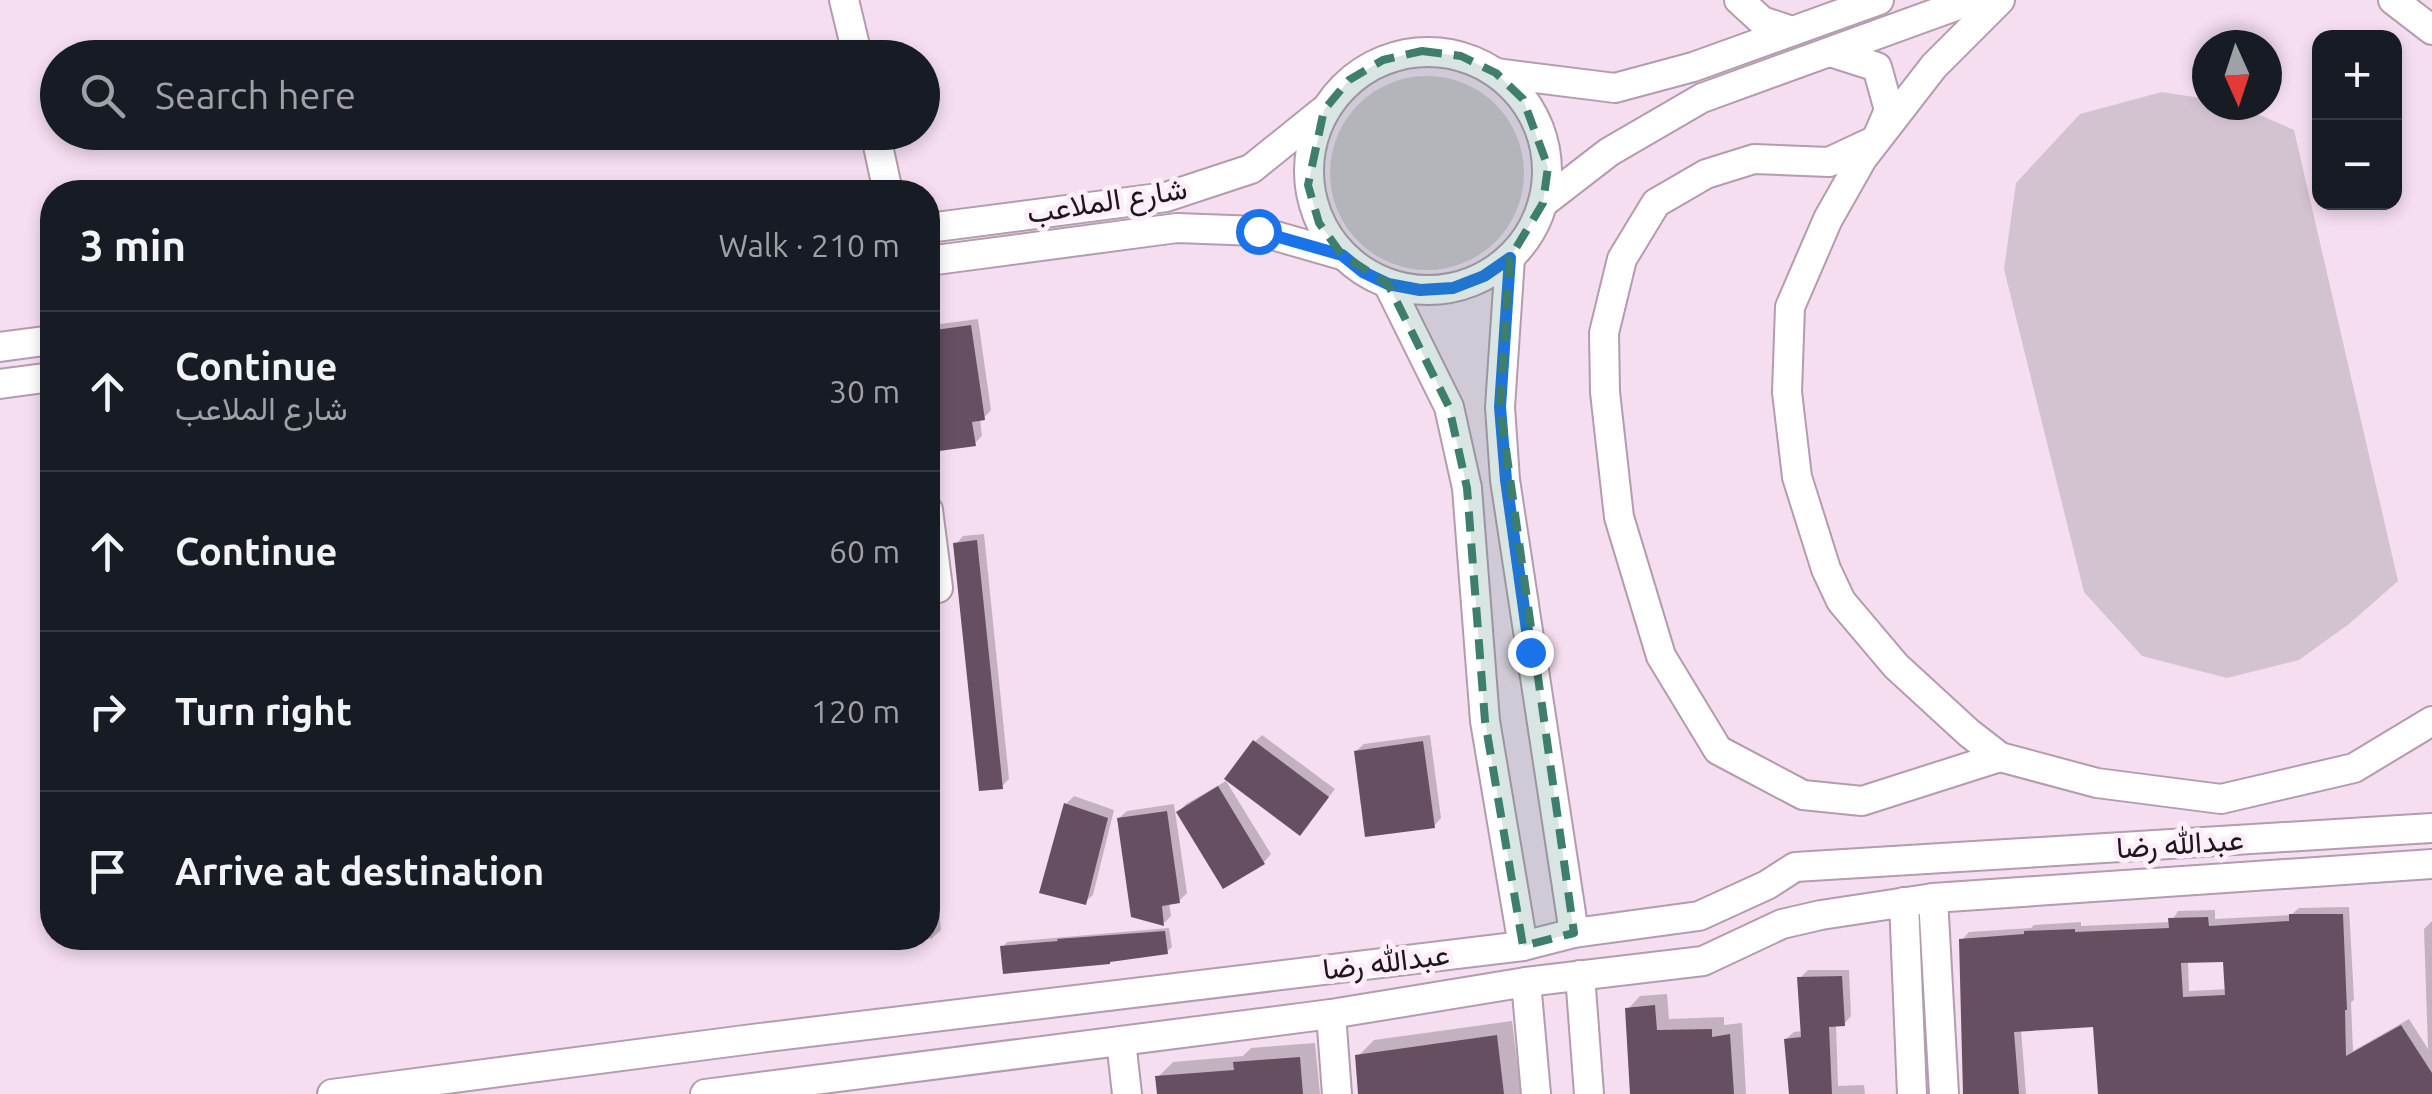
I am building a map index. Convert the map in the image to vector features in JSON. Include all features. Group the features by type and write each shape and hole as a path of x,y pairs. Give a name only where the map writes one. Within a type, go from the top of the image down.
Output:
{"street":[{"path":"844,0 854,40"},
{"path":"1739,0 1762,21 1792,31"},
{"path":"1496,73 1615,88 1693,67 1878,0"},
{"path":"1544,203 1610,152 1702,98 1972,0"},
{"path":"2000,0 1934,66 1862,159 1828,219 1790,308 1787,392 1797,477 1826,569 1841,601 1896,666 2000,757 2097,784 2222,799 2354,768 2432,721"},
{"path":"2393,0 2426,16"},
{"path":"1422,52 1461,56 1496,73 1523,98 1541,130 1548,166 1544,203 1530,233 1510,258 1484,276 1453,288 1420,290 1388,284 1363,272 1342,255 1319,223 1308,185 1310,146 1324,110 1349,80 1383,60 1422,52"},
{"path":"1830,52 1877,67 1889,110 1876,140 1829,162 1754,159 1706,174 1656,203 1622,260 1604,333 1605,392 1619,517 1661,656 1718,750 1803,795 1862,801 2000,757"},
{"name":"شارع الملاعب","path":"940,226 1166,197 1251,169 1324,110"},
{"path":"879,150 885,180"},
{"name":"شارع الملاعب","path":"940,259 1177,228 1258,231 1342,255"},
{"path":"1510,258 1500,407 1506,480 1574,932"},
{"path":"1388,284 1449,407 1467,488 1485,721 1523,946"},
{"path":"0,346 40,341"},
{"path":"0,384 40,378"},
{"name":"عبدالله رضا","path":"332,1094 1523,946 1574,932 1699,916 1795,868 2432,828"},
{"name":"عبدالله رضا","path":"705,1094 911,1081 1122,1041 1330,1014 1526,982 1703,961 1782,924 1932,898 2432,864"},
{"path":"1932,898 1944,1094"},
{"path":"1904,902 1912,1094"},
{"path":"1580,975 1589,1094"},
{"path":"1526,982 1536,1094"},
{"path":"1330,1014 1337,1094"},
{"path":"1122,1041 1128,1094"}],"highlighted area":[{"path":"1422,51 1461,56 1496,73 1523,99 1548,167 1543,203 1510,258 1500,407 1574,933 1523,946 1485,721 1467,488 1449,407 1388,284 1342,255 1319,223 1308,185 1324,110 1349,80 1383,60"}],"shaded area":[{"path":"1427,76 1464,83 1496,104 1517,136 1524,173 1517,210 1496,242 1464,263 1427,270 1390,263 1358,242 1337,210 1330,173 1337,136 1358,104 1390,83"},
{"path":"2162,92 2192,97 2192,120 2271,120 2294,130 2398,581 2349,624 2299,660 2227,678 2142,656 2084,592 2004,269 2016,183 2080,114"}],"building":[{"path":"971,325 985,420 972,422 976,446 940,451 940,329"},
{"path":"977,540 1003,789 979,791 953,543"},
{"path":"1253,740 1329,797 1300,836 1224,779"},
{"path":"1423,741 1435,828 1365,837 1354,751"},
{"path":"1218,786 1265,864 1223,889 1176,812"},
{"path":"1064,803 1108,818 1086,905 1039,893"},
{"path":"1167,811 1180,903 1162,906 1164,926 1131,917 1117,818"},
{"path":"2289,914 2343,914 2346,1056 2401,1025 2432,1073 2432,1094 2098,1094 2093,1027 2014,1032 2019,1094 1963,1094 1959,939 2024,931 2169,928 2168,918 2208,917 2209,926 2289,921","holes":["2223,962 2225,995 2183,997 2181,963"]},
{"path":"1165,931 1168,954 1003,974 1000,946"},
{"path":"1842,976 1845,1026 1829,1027 1832,1094 1789,1094 1784,1039 1801,1037 1797,977"},
{"path":"1655,1005 1657,1030 1712,1029 1712,1037 1730,1034 1734,1094 1630,1094 1625,1008"},
{"path":"1497,1035 1504,1094 1358,1094 1355,1055"},
{"path":"1300,1057 1303,1094 1157,1094 1155,1076 1234,1070 1233,1062"}],"route":[{"path":"1258,231 1342,255 1363,272 1388,284 1420,290 1453,288 1484,276 1510,258 1500,407 1530,652"}]}
